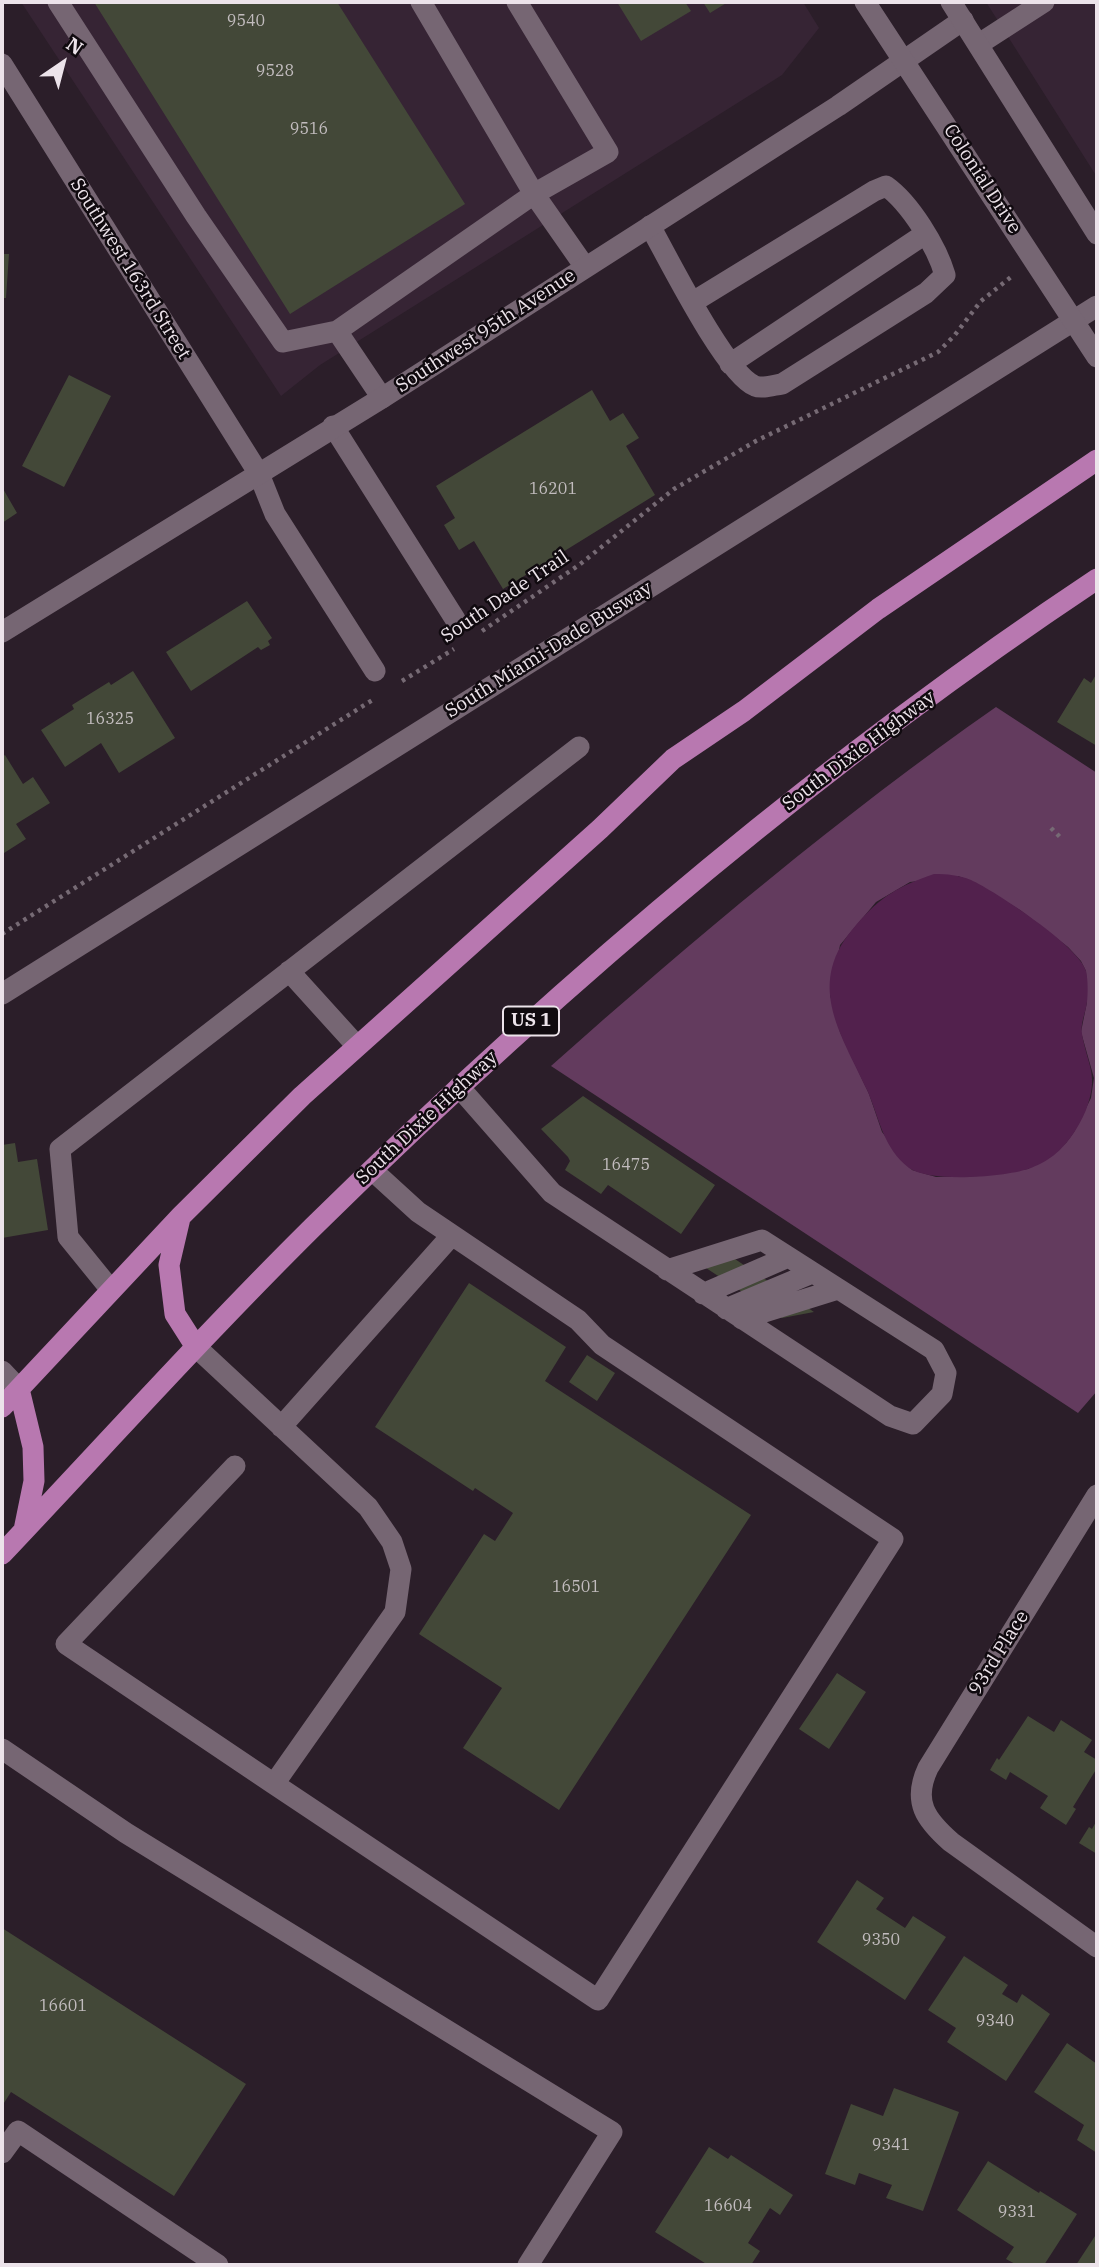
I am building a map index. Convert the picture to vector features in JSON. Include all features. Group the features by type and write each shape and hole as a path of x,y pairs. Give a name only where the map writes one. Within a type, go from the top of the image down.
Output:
{"highway":[{"path":"2,1407 181,1216 356,1045 600,829 673,759 744,711 878,609 1097,460"},
{"name":"South Dixie Highway","path":"2,1554 196,1347 372,1170 561,993 679,891 805,790 943,686 1097,579"},
{"path":"181,1216 169,1265 175,1314 196,1347"},
{"path":"19,1389 33,1447 34,1481 24,1530"}],"street":[{"path":"58,2 196,216 283,342 337,331 534,194 608,152 517,2"},
{"path":"421,2 534,194 585,267"},
{"name":"Colonial Drive","path":"865,2 1097,357"},
{"path":"951,2 1097,234"},
{"path":"979,44 1044,2"},
{"name":"Southwest 95th Avenue","path":"2,632 382,398 905,62 963,20"},
{"name":"Southwest 163rd Street","path":"2,64 9,91 259,474 275,514 375,671"},
{"path":"650,226 693,302 730,364 741,378 757,387 782,384 926,293 945,275 941,260 925,234 895,193 886,186 693,302"},
{"path":"730,364 925,234"},
{"name":"South Miami-Dade Busway","path":"2,994 1097,306"},
{"path":"337,331 382,398"},
{"path":"333,426 455,619"},
{"path":"111,1290 68,1237 60,1149 579,747"},
{"path":"289,971 356,1045"},
{"path":"459,1087 552,1193 667,1270 703,1294 890,1416 914,1424 942,1394 946,1373 934,1350 762,1240 667,1270"},
{"path":"235,1466 66,1644 598,2000 893,1539 602,1345 578,1320 418,1212 372,1170"},
{"path":"281,1427 452,1235"},
{"path":"703,1294 788,1257"},
{"path":"734,1314 812,1273"},
{"path":"734,1314 838,1289"},
{"path":"196,1347 368,1507 393,1542 401,1569 395,1612 274,1784"},
{"path":"2,1371 19,1389"},
{"name":"93rd Place","path":"1097,1495 928,1769 921,1793 921,1804 926,1816 951,1842 1097,1948"},
{"path":"2,1749 126,1833 612,2132 528,2265"},
{"path":"2,2153 18,2131 218,2265"}],"path":[{"name":"South Dade Trail","path":"475,635 579,565 674,489 755,440 937,352 954,336 981,301 1013,276"},
{"name":"South Dade Trail","path":"395,686 463,642"},
{"path":"2,934 384,693"},
{"path":"1051,828 1063,840"}],"shaded area":[{"path":"21,2 803,2 819,28 782,75 320,365 281,396"},
{"path":"986,2 1097,2 1097,177"},
{"path":"996,707 1097,773 1097,1391 1078,1413 551,1066 768,880","holes":["958,876 1020,910 1068,947 1081,961 1086,971 1087,1002 1081,1032 1094,1078 1091,1098 1074,1132 1066,1143 1028,1169 979,1176 936,1177 912,1170 882,1132 869,1094 840,1032 830,995 840,945 876,902 910,882"]},
{"path":"934,874 966,878 998,895 1069,948 1086,971 1087,999 1082,1030 1092,1079 1090,1098 1079,1124 1065,1144 1047,1160 1028,1169 985,1176 950,1177 919,1173 909,1168 887,1142 838,1027 830,987 832,967 841,946 856,925 882,899"}],"building":[{"path":"94,2 337,2 465,204 290,314"},
{"path":"617,2 685,2 691,11 641,41"},
{"path":"703,2 728,2 710,13"},
{"path":"2,254 9,254 6,298 2,298"},
{"path":"69,375 111,396 64,487 22,466"},
{"path":"592,390 610,421 623,413 639,438 626,446 655,495 503,589 474,541 459,550 444,525 455,518 436,486"},
{"path":"2,487 17,513 2,523"},
{"path":"247,601 272,638 268,641 270,645 261,650 258,647 191,691 166,652"},
{"path":"133,671 175,738 119,773 101,743 65,767 41,730 74,709 72,705"},
{"path":"1097,673 1097,746 1057,722 1084,678 1091,683"},
{"path":"5,755 23,784 33,777 50,803 16,824 26,839 4,853 2,757"},
{"path":"583,1096 715,1185 681,1234 608,1185 601,1194 565,1170 570,1161 568,1157 541,1129"},
{"path":"15,1143 18,1162 37,1159 48,1230 2,1238 2,1145"},
{"path":"732,1257 814,1312 782,1318 703,1266"},
{"path":"469,1283 566,1347 545,1381 751,1515 559,1810 463,1748 502,1688 419,1634 484,1534 495,1541 513,1513 475,1488 473,1491 375,1427"},
{"path":"587,1355 615,1373 597,1401 569,1382"},
{"path":"837,1673 866,1692 829,1749 799,1729"},
{"path":"1028,1716 1054,1732 1061,1720 1092,1740 1084,1752 1097,1760 1097,1768 1073,1807 1076,1809 1066,1825 1040,1808 1048,1796 1010,1772 1006,1780 990,1770"},
{"path":"1097,1820 1097,1854 1079,1843"},
{"path":"857,1880 884,1898 876,1909 905,1928 913,1916 946,1937 905,2000 817,1942"},
{"path":"2,1928 246,2084 174,2196 11,2092 2,2106"},
{"path":"964,1956 1008,1985 1002,1994 1017,2003 1022,1994 1050,2014 1006,2081 947,2042 956,2028 928,2010"},
{"path":"1067,2043 1097,2064 1097,2153 1077,2140 1084,2125 1034,2092"},
{"path":"894,2088 959,2112 923,2211 886,2198 892,2185 859,2173 855,2185 825,2174 851,2104 883,2116"},
{"path":"709,2147 728,2159 731,2155 793,2195 780,2215 770,2208 748,2243 760,2251 751,2265 708,2265 655,2232"},
{"path":"988,2161 1077,2214 1044,2265 1017,2265 1006,2259 1014,2247 957,2210"},
{"path":"1097,2233 1097,2265 1076,2265"}]}
